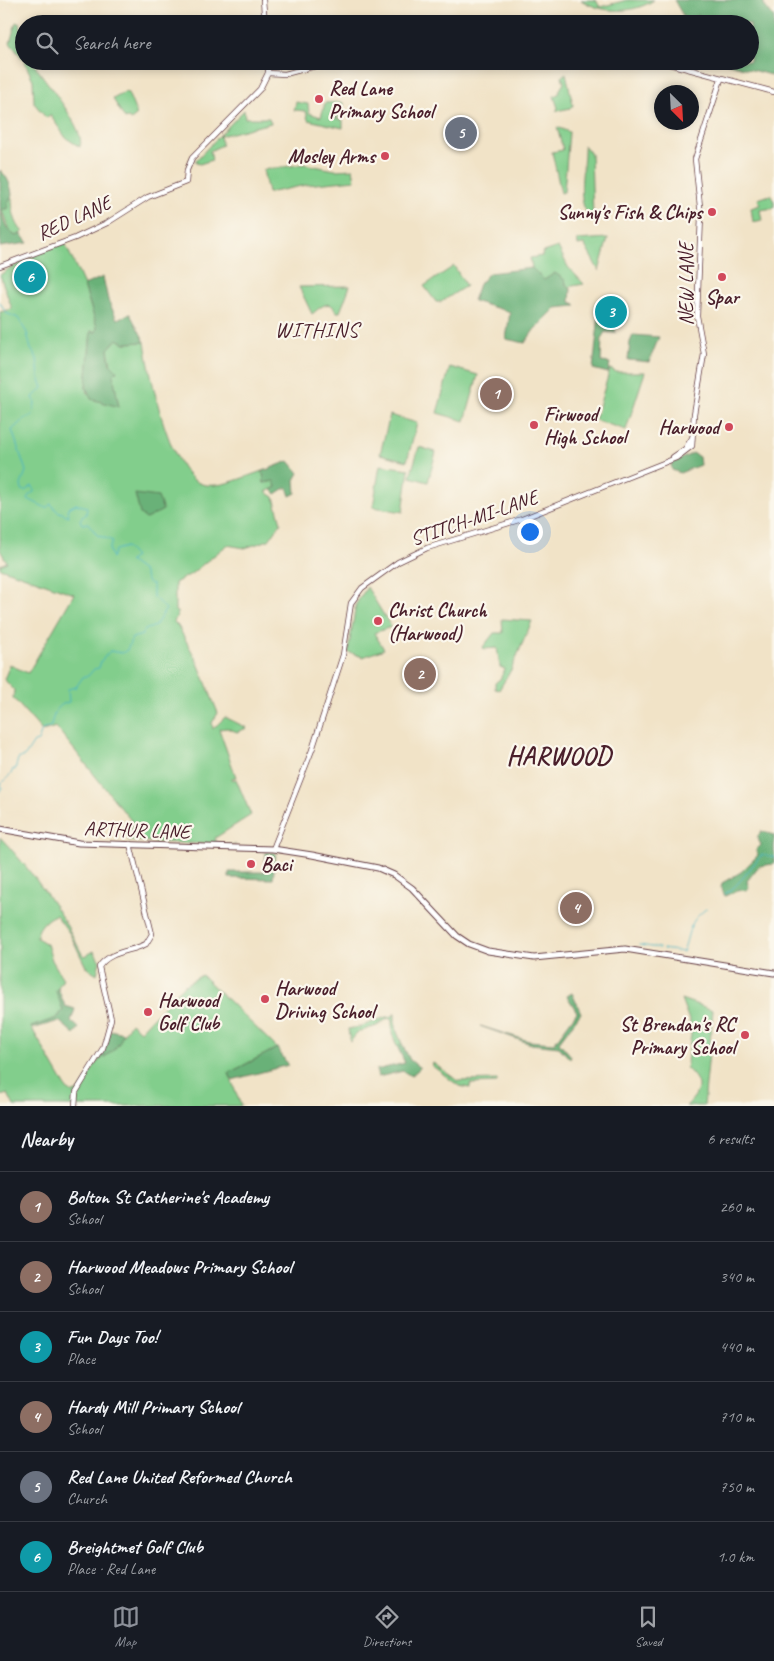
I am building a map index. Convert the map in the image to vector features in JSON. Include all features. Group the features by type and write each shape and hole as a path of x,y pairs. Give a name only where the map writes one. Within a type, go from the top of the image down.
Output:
{"main road":[{"name":"ARTHUR LANE","path":"0,830 66,842 273,849 389,872 412,888 457,936 476,948 488,951 534,958 625,949 774,973"}],"street":[{"path":"263,0 264,15"},
{"path":"268,73 285,74 300,70"},
{"path":"690,70 774,92"},
{"name":"RED LANE","path":"0,266 76,238 107,223 148,197 186,182 187,170 192,158 260,89 268,73"},
{"name":"NEW LANE","path":"693,437 694,414 704,363 704,348 697,316 701,216 695,159 721,79"},
{"name":"STITCH-MI-LANE","path":"273,849 312,750 344,655 351,603 362,588 398,562 427,548 522,519 665,462 688,451 693,444 693,437"},
{"path":"75,1106 76,1092 103,1048 111,1019 99,967 103,962 116,954 146,944 152,934 130,844"}],"green space":[{"path":"581,0 596,0 600,7 627,0 654,0 637,8 608,10 589,5"},
{"path":"674,0 764,0 764,5 774,18 774,76 752,70 759,70 759,15 683,15"},
{"path":"15,26 15,49 10,43"},
{"path":"28,70 38,70 71,116 77,128 80,147 66,138 50,115 46,118 34,103 33,80"},
{"path":"566,73 573,105 571,108 556,111 558,108 554,96 560,93 559,91 564,83 562,76"},
{"path":"125,92 128,93 137,115 131,120 125,119 113,99"},
{"path":"296,102 308,104 309,113 321,117 325,103 341,102 344,104 341,116 334,118 343,120 343,128 308,120 306,111 294,110"},
{"path":"244,110 245,118 269,118 271,123 220,136 222,145 210,151 212,160 200,164 196,163 196,160"},
{"path":"557,127 569,132 564,192 561,193 552,152 563,150"},
{"path":"584,145 591,154 593,218 589,218 582,201"},
{"path":"304,164 335,170 353,169 355,180 306,185 268,193 263,170"},
{"path":"0,170 7,179 12,193 12,197 7,204 9,208 1,210 4,222 13,234 16,236 21,234 28,243 0,247"},
{"path":"770,195 774,201 774,208 760,210 762,220 753,222 751,208 760,205 758,199"},
{"path":"12,197 14,216 23,232 16,236 10,232 1,208"},
{"path":"608,238 599,271 584,244 578,245 577,240"},
{"path":"65,243 84,285 97,327 96,332 91,331 87,393 116,395 108,349 117,339 125,343 145,342 162,419 178,459 188,474 199,483 214,485 231,482 263,471 264,483 274,481 276,487 266,492 274,497 281,523 269,540 245,548 227,545 191,574 175,583 175,611 178,613 174,622 198,663 218,713 212,723 213,729 225,717 247,728 237,732 227,728 219,729 236,777 232,778 232,780 236,779 251,815 215,838 217,844 236,845 128,841 133,823 56,727 42,731 13,698 14,690 4,679 10,665 28,673 74,594 0,568 0,565 7,562 0,550 0,312 12,309 0,275 10,268 34,257 34,255"},
{"path":"558,247 568,267 584,284 567,287 565,280 544,280 532,268 530,258 542,256 543,252"},
{"path":"454,266 466,286 441,302 436,302 424,286"},
{"path":"532,268 544,280 555,273 565,280 567,287 571,288 570,302 575,304 575,306 556,308 534,330 525,343 506,339 510,312 473,301 479,284 489,273"},
{"path":"103,277 108,300 117,319 130,314 145,342 125,343 117,339 108,349 110,364 117,371 113,374 119,407 91,399 86,387 91,331 96,332 97,327 84,285"},
{"path":"350,286 340,312 337,312 328,304 312,314 299,287"},
{"path":"599,315 620,322 616,324 615,333 605,332 602,337 601,362 610,363 608,373 593,369"},
{"path":"633,335 659,337 649,362 628,360 630,342"},
{"path":"450,367 478,375 465,421 437,413"},
{"path":"610,369 616,372 645,372 626,430 595,420"},
{"path":"390,415 417,423 407,461 380,454"},
{"path":"419,447 436,452 428,482 410,477"},
{"path":"693,453 699,457 700,465 680,473 672,470 671,464"},
{"path":"289,461 299,473 295,480 296,493 290,496 287,487 276,494 272,490 276,487 274,481 264,483 263,471"},
{"path":"380,465 409,469 403,512 373,507"},
{"path":"135,494 158,497 163,510 146,519 140,514"},
{"path":"367,587 391,627 374,633 384,649 363,657 348,652 356,604"},
{"path":"502,619 532,621 511,670 499,690 495,689 495,683 500,679 505,669 500,667 497,648 484,649 483,647 494,633 503,633"},
{"path":"762,831 774,835 774,864 759,866 747,881 749,887 747,890 736,891 725,896 721,888 722,883 741,872 758,855 756,850 761,845 757,837"},
{"name":"Harwood Golf Club","path":"0,837 45,892 65,922 82,954 85,956 94,951 100,961 97,974 86,967 70,934 56,915 40,927 37,938 47,944 52,960 63,979 56,991 63,1010 57,1018 31,1027 67,1089 73,1093 79,1091 98,1061 110,1053 131,1023 140,1031 183,986 202,975 277,1048 229,1073 241,1106 14,1106 8,1094 0,1096"},
{"path":"266,852 276,853 273,879 229,878 229,872 264,872"},
{"path":"58,988 65,1006 75,1009 71,1021 79,1028 74,1034 59,1021 32,1029 31,1027 57,1018 63,1010 56,991"},
{"path":"572,993 581,1013 559,1042 571,1056 570,1059 559,1047 531,1044 480,1026 529,1041 554,1043 577,1012 567,996"},
{"path":"681,999 713,1010 704,1106 686,1106 695,1096 698,1087 695,1078 686,1068 692,1028"},
{"path":"395,1013 395,1027 402,1044 397,1046 392,1034 392,1019 388,1018 377,1026 358,1032 350,1042 348,1029 393,1016"},
{"path":"110,1030 123,1033 114,1050 98,1061 107,1044"},
{"path":"402,1044 410,1060 420,1068 411,1076 403,1071 378,1077 376,1070 405,1063 397,1046"},
{"path":"277,1048 288,1065 232,1080 229,1073"},
{"path":"433,1063 458,1081 497,1080 497,1083 470,1084 470,1088 459,1086 431,1065"}],"waterway":[{"path":"0,302 6,313 18,318 27,333 31,349 37,358 39,377 43,388 33,397 35,402 33,415 24,419 12,430 26,471 21,485 22,490 25,491 32,486 34,492 29,495 28,499 46,508 51,504 57,511 69,516 67,509 76,504 87,507 86,515 83,515 80,520 82,524 88,523 97,535 113,541 109,549 112,558 115,550 126,547 135,557 129,561 143,571 148,583 153,585 153,597 166,609 155,626 145,630 142,635 132,638 127,650 122,653 110,651 101,661 99,668 94,669 88,676 83,677 76,687 68,689 69,702 61,705 54,714 51,726 42,730 38,741 34,742 25,756 18,759 15,770 13,769 11,774 1,784 0,792"},
{"path":"725,894 740,881 762,855 774,857"},
{"path":"663,949 683,952 693,923 706,909"},
{"path":"639,945 659,948"}],"place":[{"name":"Red Lane Primary School","path":"319,99"},
{"name":"Red Lane United Reformed Church","path":"461,133"},
{"name":"Mosley Arms","path":"385,156"},
{"name":"Sunny's Fish & Chips","path":"712,212"},
{"name":"Breightmet Golf Club","path":"30,277"},
{"name":"Spar","path":"722,277"},
{"name":"Fun Days Too!","path":"611,312"},
{"name":"Bolton St Catherine's Academy","path":"496,394"},
{"name":"Firwood High School","path":"534,425"},
{"name":"Harwood","path":"729,427"},
{"name":"Christ Church (Harwood)","path":"378,621"},
{"name":"Harwood Meadows Primary School","path":"420,674"},
{"name":"Baci","path":"251,864"},
{"name":"Hardy Mill Primary School","path":"576,908"},
{"name":"Harwood Driving School","path":"265,999"},
{"name":"Harwood Golf Club","path":"148,1012"},
{"name":"St Brendan's RC Primary School","path":"745,1035"}],"district":[{"name":"WITHINS","path":"317,330"},
{"name":"HARWOOD","path":"559,756"}]}
